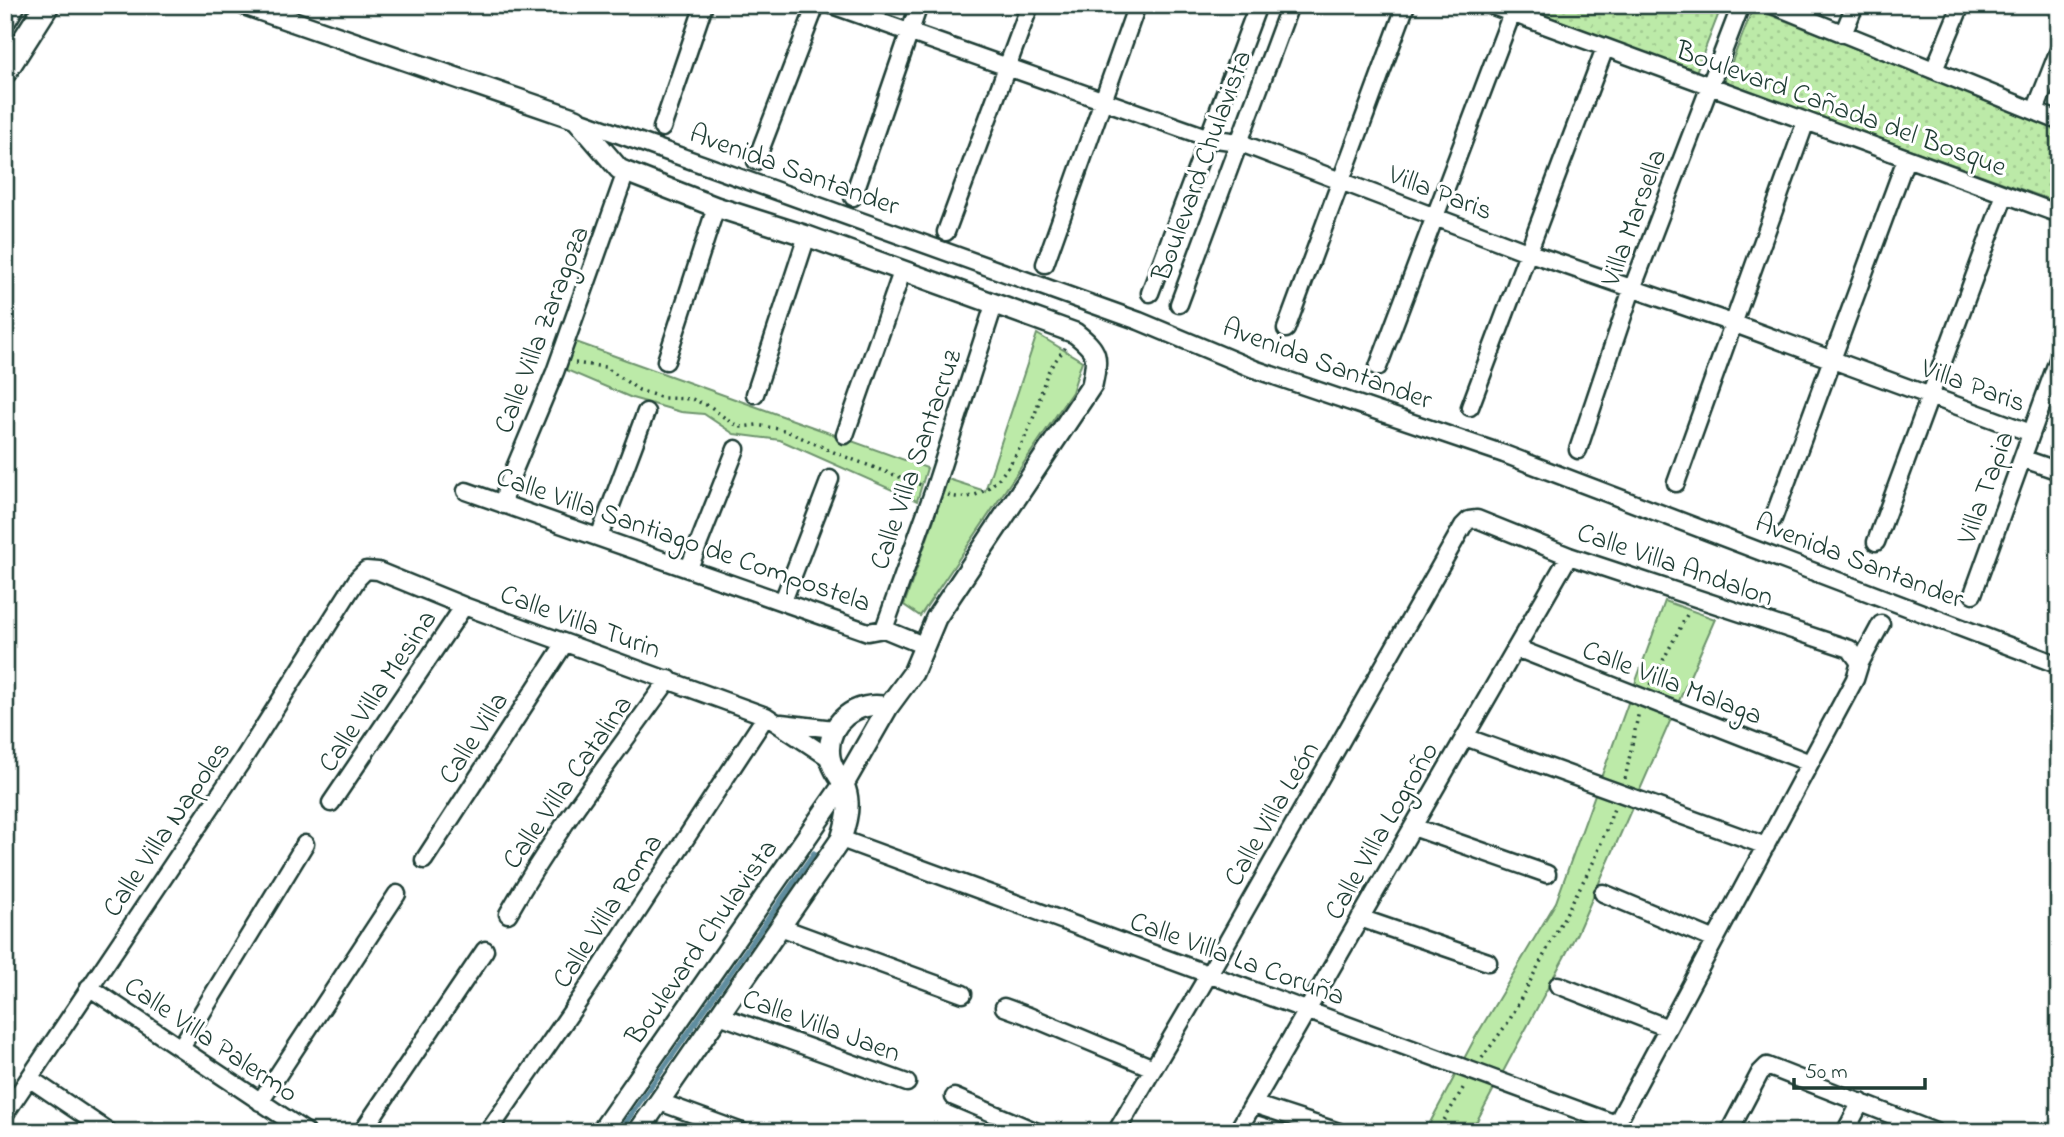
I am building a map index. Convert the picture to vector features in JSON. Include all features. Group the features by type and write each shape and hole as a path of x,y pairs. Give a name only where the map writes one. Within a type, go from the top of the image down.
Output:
{"main road":[{"path":"5,18 13,5"},
{"path":"5,71 47,5"}],"street":[{"path":"245,5 576,119 618,169 716,207 807,236 994,305"},
{"path":"662,128 704,5"},
{"path":"756,161 816,5"},
{"name":"Villa Paris","path":"832,5 1102,102 1209,138 1238,142 1527,252 1735,324 2031,433"},
{"path":"853,197 919,5"},
{"path":"946,232 1030,5"},
{"path":"1045,264 1137,5"},
{"name":"Boulevard Chulavista","path":"1150,293 1258,5"},
{"name":"Boulevard Chulavista","path":"1179,304 1290,5"},
{"path":"1286,329 1406,5"},
{"name":"Boulevard Cañada del Bosque","path":"1490,5 2059,214"},
{"name":"Villa Marsella","path":"1578,450 1632,289 1741,5"},
{"path":"1773,5 2059,121"},
{"path":"1843,34 1855,5"},
{"path":"1934,70 1961,5"},
{"path":"1378,367 1512,13"},
{"path":"1470,407 1605,48"},
{"path":"2035,111 2059,50"},
{"name":"Avenida Santander","path":"576,119 1139,321 1254,369 1504,454 2059,665"},
{"path":"1676,483 1806,121"},
{"path":"1773,519 1906,159"},
{"name":"Calle Villa Zaragoza","path":"504,505 506,489 555,372 626,172"},
{"path":"1875,542 2005,194"},
{"path":"666,361 716,207"},
{"path":"755,394 807,236"},
{"path":"845,435 902,272"},
{"name":"Boulevard Chulavista","path":"601,1132 845,782 888,707 913,673 936,618 1093,385 1097,360 1090,345 1075,333 994,305"},
{"name":"Calle Villa Santacruz","path":"884,629 934,490 994,305"},
{"name":"Villa Tapia","path":"1973,594 2059,357"},
{"path":"599,537 646,411"},
{"path":"689,568 736,449"},
{"path":"2024,459 2059,471"},
{"path":"783,601 830,479"},
{"name":"Calle Villa Santiago de Compostela","path":"466,491 869,632 884,629 925,646"},
{"name":"Calle Villa Andalon","path":"1469,520 1477,519 1569,556 1850,649 1860,663"},
{"name":"Calle Villa León","path":"1116,1132 1209,974 1463,526 1469,520"},
{"name":"Calle Villa Logroño","path":"1237,1132 1569,556"},
{"name":"Calle Villa Turin","path":"366,570 378,571 464,606 669,679 771,719 831,759"},
{"name":"Calle Villa Napoles","path":"5,1114 243,761 358,578 366,570"},
{"name":"Calle Villa Mesina","path":"331,803 464,606"},
{"path":"1614,1128 1856,679 1860,663 1881,624"},
{"name":"Calle Villa","path":"424,860 565,643"},
{"name":"Calle Villa Malaga","path":"1516,648 1810,763"},
{"name":"Calle Villa Catalina","path":"508,914 570,816 669,679"},
{"path":"831,759 830,744 834,729 846,715 861,706 876,704 888,707"},
{"name":"Calle Villa Turin","path":"771,719 834,729"},
{"name":"Calle Villa Roma","path":"488,1132 771,719"},
{"path":"1465,737 1766,846"},
{"name":"Boulevard Chulavista","path":"638,1132 841,839 848,803 845,782 837,774 831,759"},
{"path":"1413,827 1547,874"},
{"name":"Calle Villa La Coruña","path":"841,839 1473,1071 1614,1128"},
{"path":"181,1047 305,844"},
{"path":"1603,893 1715,940"},
{"path":"260,1102 397,894"},
{"path":"1360,918 1488,962"},
{"path":"780,927 963,994"},
{"path":"362,1132 485,950"},
{"path":"1558,985 1668,1028"},
{"name":"Calle Villa Palermo","path":"89,987 306,1132"},
{"path":"1004,1007 1153,1068"},
{"name":"Calle Villa Jaen","path":"719,1015 907,1083"},
{"path":"1729,1132 1760,1073 1767,1066 1935,1132"},
{"path":"29,1079 109,1132"},
{"path":"954,1097 1037,1132"},
{"path":"660,1102 742,1132"},
{"path":"1845,1132 1861,1102"},
{"path":"1253,1104 1339,1132"}],"path":[{"path":"1437,1132 1473,1071 1509,1021 1595,859 1625,778 1636,719 1696,597"}],"green space":[{"path":"1517,5 1722,5 1696,72"},
{"path":"1753,8 2059,129 2059,203 1724,82"},
{"path":"1037,334 1082,361 1072,392 920,616 904,605 948,479 985,491"},
{"path":"573,341 927,468 917,501 780,440 734,434 704,414 681,412 632,398 564,369"},
{"path":"1665,601 1715,619 1577,933 1471,1132 1425,1132 1475,1038 1556,902"}],"waterway":[{"path":"619,1132 814,853"}]}
